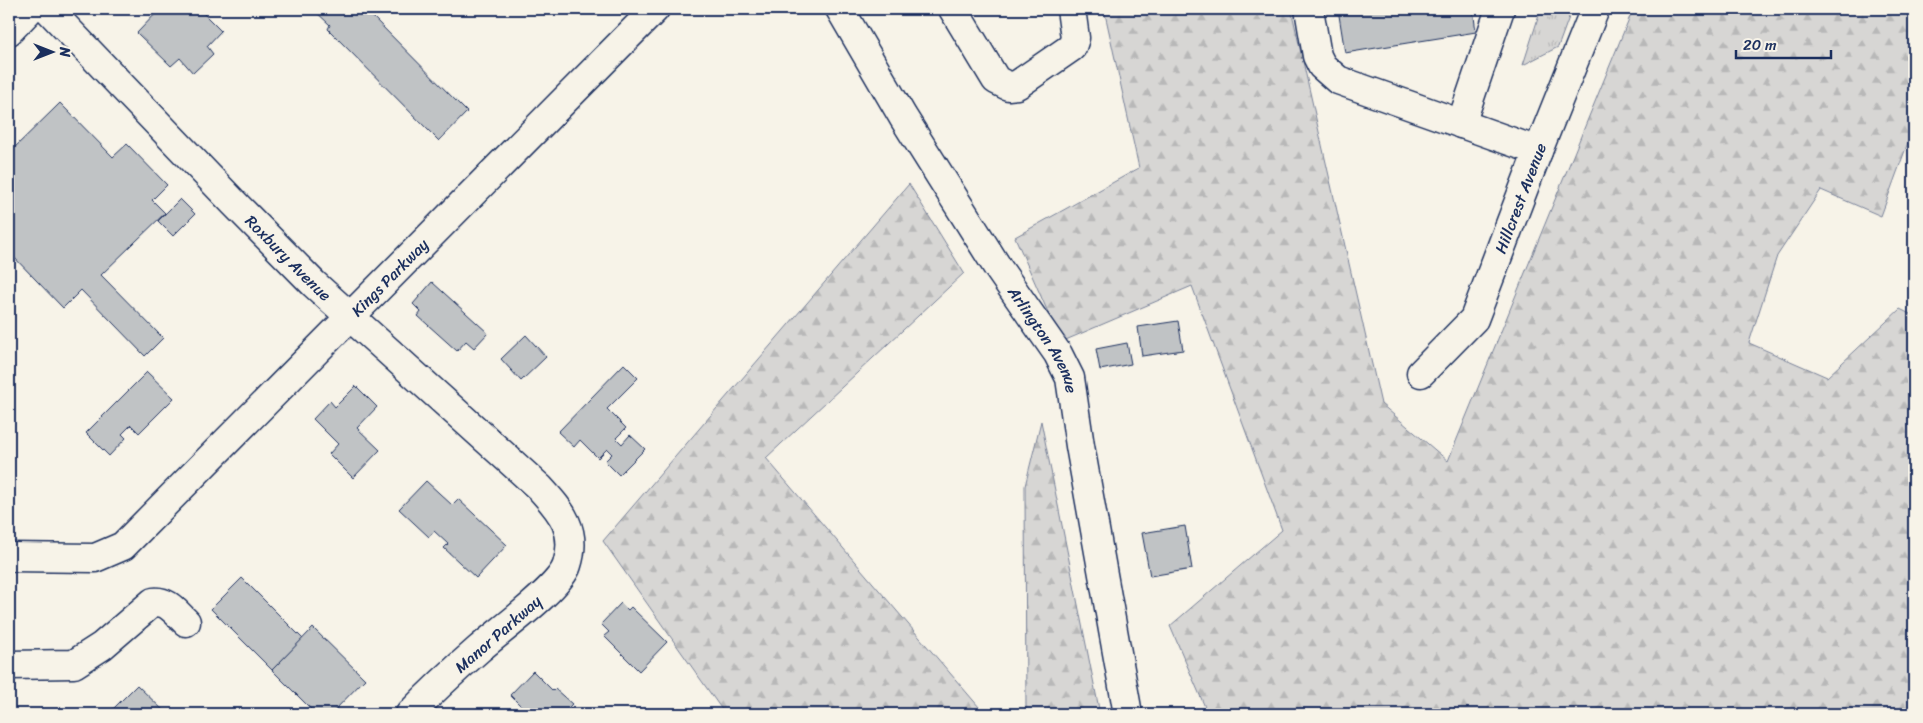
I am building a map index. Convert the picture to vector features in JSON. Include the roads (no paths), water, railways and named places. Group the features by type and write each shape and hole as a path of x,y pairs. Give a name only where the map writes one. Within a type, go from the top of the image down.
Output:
{"main road":[{"path":"9,31 30,9"},
{"name":"Roxbury Avenue","path":"48,9 302,272 540,488 559,509 566,520 570,545"},
{"name":"Kings Parkway","path":"9,557 95,558 123,546 655,9"},
{"name":"Arlington Avenue","path":"840,9 903,117 998,268 1058,354 1070,378 1080,446 1128,714"},
{"path":"953,9 996,80 1008,86 1017,85 1072,47 1075,43 1071,9"},
{"path":"1309,9 1317,56 1322,66 1338,80 1538,151"},
{"path":"1461,124 1500,9"},
{"name":"Hillcrest Avenue","path":"1421,373 1474,319 1538,151 1596,9"},
{"name":"Manor Parkway","path":"410,714 478,650 548,591 566,568 570,545"},
{"path":"9,665 74,664 102,646 153,602 159,601 168,605 186,622"}]}
